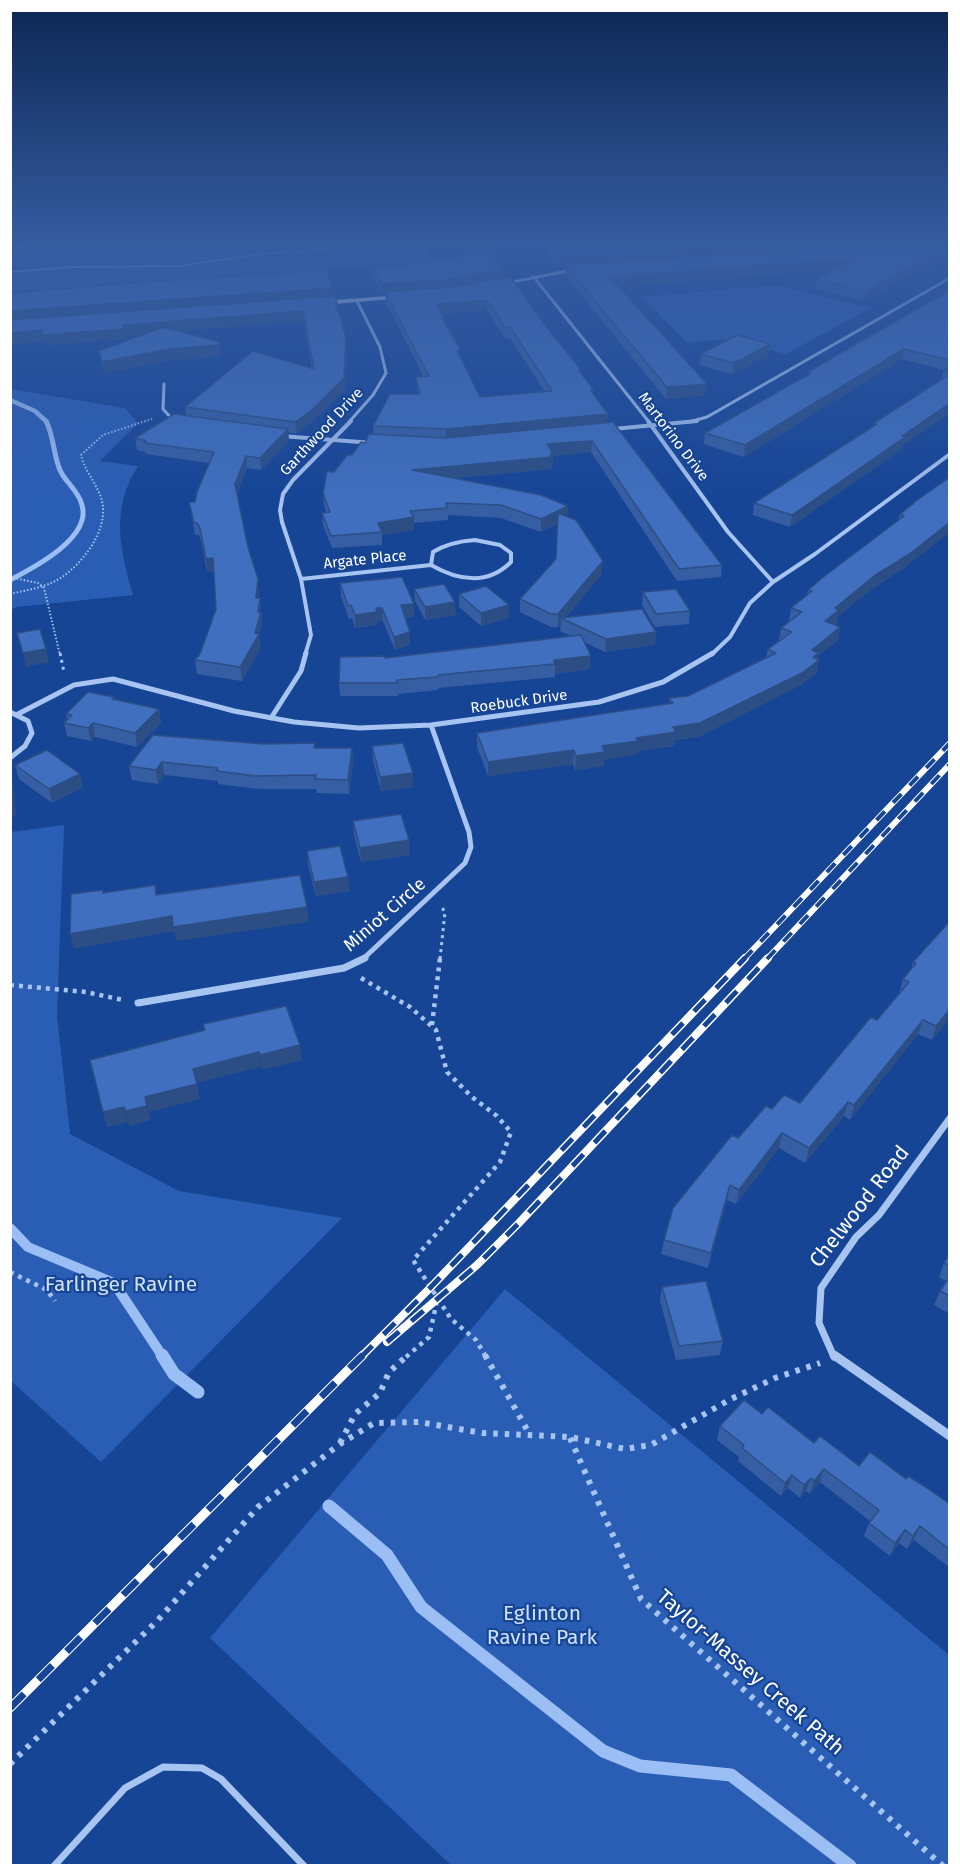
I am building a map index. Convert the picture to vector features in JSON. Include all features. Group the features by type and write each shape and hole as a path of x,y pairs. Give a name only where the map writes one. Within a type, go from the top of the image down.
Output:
{"street":[{"name":"Garthwood Drive","path":"271,718 302,671 311,635 301,579 282,522 280,510 283,494 383,381 386,371 371,332"},
{"name":"Martorino Drive","path":"577,332 652,426 728,532 773,582"},
{"path":"606,430 694,422 707,417 856,332"},
{"path":"164,384 162,408 166,416 178,422"},
{"path":"271,434 379,443"},
{"name":"Roebuck Drive","path":"18,714 74,685 113,679 234,711 315,725 359,728 431,725 581,705 663,682 708,658 730,637 750,603 773,582 815,554 950,454"},
{"name":"Argate Place","path":"301,579 431,565 448,575 475,579 500,573 509,568 513,562 512,555 499,545 488,542 462,541 450,543 433,552 431,565"},
{"path":"10,712 28,720 33,728 33,736 28,746 10,758"},
{"name":"Miniot Circle","path":"138,1003 344,968 362,960 465,863 471,847 469,832 431,725"},
{"name":"Chelwood Road","path":"835,1358 819,1323 821,1288 856,1237 879,1215 950,1118"},
{"path":"835,1358 950,1436"}],"lane":[{"path":"54,1866 125,1788 162,1767 202,1768 221,1779 304,1866"}],"path":[{"path":"10,594 60,579 93,544 103,523 102,502 83,471 81,455 90,442 120,427 166,416"},
{"path":"10,577 39,584"},
{"path":"39,584 65,676 74,685"},
{"path":"432,894 445,912 432,1026"},
{"path":"344,968 408,1004 432,1026 436,1030 447,1072 472,1097 498,1116 511,1132 500,1162 413,1260 451,1319 476,1340 531,1435"},
{"path":"10,985 86,992 138,1003"},
{"path":"10,1272 47,1290 55,1300"},
{"path":"340,1444 355,1414 380,1393 389,1372 429,1337 437,1300"},
{"path":"10,1764 158,1620 258,1507 340,1444 374,1423 419,1422 482,1432 570,1437 625,1449 651,1444 729,1400 775,1378 835,1358"},
{"name":"Taylor-Massey Creek Path","path":"570,1437 641,1599 943,1866"}],"green space":[{"path":"677,332 827,332 786,354 732,339 687,342"},
{"path":"11,389 125,408 138,423 100,461 138,466 129,482 124,498 120,530 124,562 133,595 16,607 11,610"},
{"name":"Farlinger Ravine","path":"64,825 57,1016 70,1134 179,1191 342,1218 101,1462 11,1381 11,832"},
{"name":"Eglinton Ravine Park","path":"505,1289 949,1655 949,1865 451,1865 210,1638"}],"building":[{"path":"42,332 89,332 42,335"},
{"path":"151,332 180,332 220,342 219,345 169,349 102,362 99,351"},
{"path":"307,332 344,332 346,339 344,378 311,411 295,422 185,407 253,351 314,369"},
{"path":"406,332 450,332 461,350 457,351 480,397 552,391 513,332 550,332 581,370 579,370 594,391 591,391 608,414 446,429 373,426 390,394 420,394 416,377 429,376"},
{"path":"621,332 659,332 707,384 667,387"},
{"path":"878,332 950,332 950,360 904,349 745,445 705,433 811,373 808,372"},
{"path":"737,335 770,344 733,363 701,354"},
{"path":"950,374 950,403 792,515 754,503 877,424 874,423"},
{"path":"174,414 288,429 260,458 246,456 235,484 248,547 258,579 256,598 260,598 258,612 261,612 255,633 259,634 240,667 195,660 200,654 216,609 213,558 206,559 200,528 197,523 194,523 189,502 195,502 214,452 144,443 146,441 135,438"},
{"path":"613,422 722,565 679,569 592,441 547,444 553,454 550,454 552,457 412,470 541,495 568,506 541,519 501,505 446,503 447,508 410,511 414,517 378,523 382,532 331,536 322,513 330,512 323,493 327,471 334,472 347,455 352,455 361,442 365,443 369,434 446,438"},
{"path":"950,477 950,522 911,553 874,576 835,608 839,610 825,621 840,627 812,650 819,653 813,657 819,660 802,673 700,723 673,727 676,732 602,746 605,752 576,756 574,750 488,762 477,733 673,703 669,698 688,696 776,653 768,649 792,632 781,628 802,612 791,608 812,591 808,590 904,516 900,514 913,503"},
{"path":"558,513 576,520 603,561 558,614 551,614 520,599 556,559"},
{"path":"402,577 414,604 401,605 410,632 394,637 382,608 376,608 377,612 355,615 351,605 348,606 340,583"},
{"path":"444,584 455,602 425,607 414,589"},
{"path":"486,586 509,605 481,613 459,594"},
{"path":"676,589 690,611 656,614 643,592"},
{"path":"642,609 656,632 606,639 561,618"},
{"path":"40,629 46,649 23,653 17,633"},
{"path":"581,635 591,656 554,660 555,664 438,675 438,677 397,680 397,683 339,683 340,657 384,656 385,658"},
{"path":"88,692 159,709 135,733 93,723 88,728 64,723 72,715 66,714"},
{"path":"153,735 264,744 315,743 314,748 352,748 348,780 315,779 316,775 256,776 216,771 218,768 162,762 156,770 129,766"},
{"path":"403,743 413,773 380,777 372,746"},
{"path":"47,750 80,774 49,789 15,765"},
{"path":"401,814 409,840 360,848 353,821"},
{"path":"340,846 348,877 314,882 307,851"},
{"path":"300,875 307,907 173,927 172,916 70,934 71,894 103,890 103,893 155,885 156,895"},
{"path":"950,921 950,1009 936,1026 923,1020 854,1105 848,1102 809,1148 782,1133 739,1190 730,1185 711,1253 664,1240 673,1208 732,1135 738,1138 766,1106 772,1109 784,1095 800,1103 871,1017 877,1020 909,982 903,979 916,963 913,962"},
{"path":"286,1006 300,1045 260,1055 259,1052 193,1069 197,1084 145,1097 147,1106 126,1111 124,1107 103,1112 90,1060 205,1030 203,1024"},
{"path":"950,1254 950,1266 944,1263"},
{"path":"950,1276 950,1296 940,1291"},
{"path":"706,1281 723,1341 679,1346 662,1287"},
{"path":"744,1400 762,1414 768,1407 814,1443 820,1436 859,1466 870,1452 906,1479 908,1476 950,1504 950,1550 920,1526 913,1536 905,1530 895,1543 869,1523 879,1510 824,1469 814,1481 811,1478 804,1485 792,1475 785,1483 742,1448 744,1445 720,1426"}],"waterway":[{"path":"10,400 35,411 46,421"},
{"path":"10,580 46,560 70,540 83,517 80,500 60,470 46,421"},
{"path":"10,1228 28,1247 114,1283 163,1357"},
{"path":"162,1355 174,1374 198,1392"},
{"path":"329,1506 387,1555 421,1607 603,1751 640,1766 731,1775 850,1866"}],"railway":[{"path":"744,959 950,743"},
{"path":"767,959 950,764"},
{"path":"10,1708 430,1288 745,958"},
{"path":"387,1342 477,1265 518,1224 768,958"}]}
